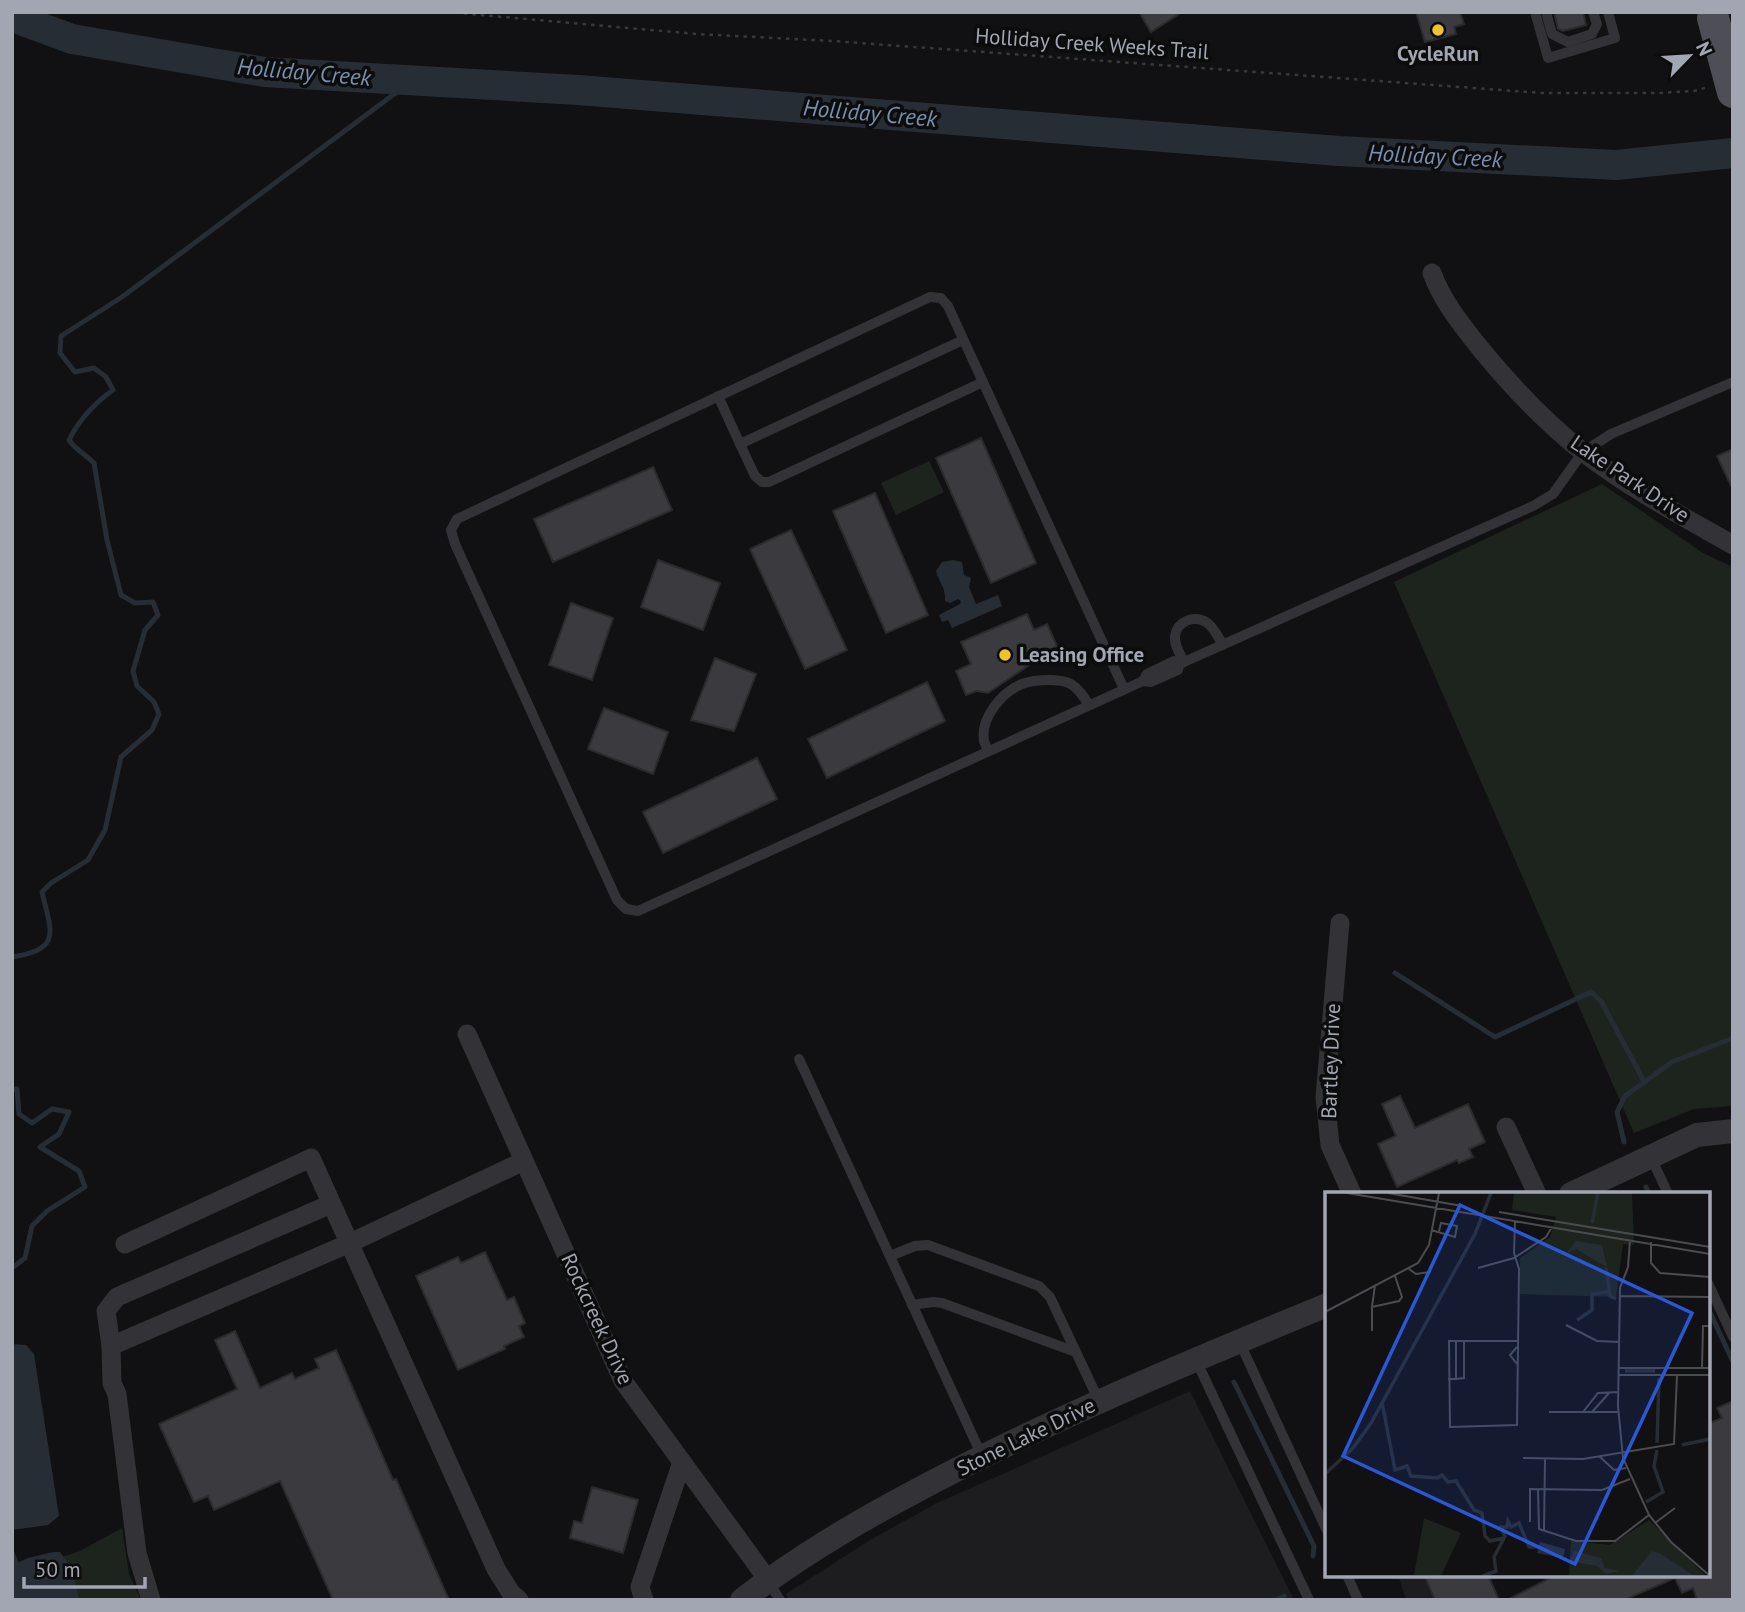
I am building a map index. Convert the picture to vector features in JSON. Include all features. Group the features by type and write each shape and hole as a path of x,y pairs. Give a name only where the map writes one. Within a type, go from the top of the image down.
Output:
{"main road":[{"path":"1713,18 1720,90"}],"street":[{"name":"Lake Park Drive","path":"1432,273 1446,302 1475,341 1511,385 1547,420 1583,452 1645,494 1733,545"},
{"name":"Bartley Drive","path":"1340,923 1325,1097 1330,1145 1351,1192"},
{"name":"Rockcreek Drive","path":"467,1034 623,1381 774,1590"},
{"path":"1506,1127 1536,1192"},
{"path":"1575,1192 1697,1135 1733,1131"},
{"path":"125,1244 311,1158 496,1569 519,1600"},
{"path":"111,1346 350,1243 524,1161"},
{"path":"150,1600 137,1553 117,1394 112,1383 106,1311 117,1297 331,1204"},
{"name":"Stone Lake Drive","path":"742,1600 774,1590 811,1551 892,1503 1019,1438 1325,1306"},
{"path":"644,1600 640,1587 682,1462"}],"lane":[{"path":"1535,12 1548,58 1615,38 1608,12"},
{"path":"1546,12 1552,34 1568,41 1592,34 1597,24 1593,12"},
{"path":"1124,690 948,306 941,298 930,298 457,519 451,530 454,544 617,900 626,909 638,911 1089,705 1124,690 1143,681 1151,682 1178,670 1181,664 1533,506 1553,494 1583,452 1611,434 1733,383"},
{"path":"740,444 963,340"},
{"path":"718,396 755,476 762,482 769,482 982,382"},
{"path":"1181,664 1175,638 1178,627 1186,621 1195,619 1206,622 1223,645"},
{"path":"988,751 984,740 985,725 998,701 1021,684 1037,680 1069,683 1082,693 1089,705"},
{"path":"799,1059 982,1457"},
{"path":"1651,1156 1667,1192"},
{"path":"890,1256 915,1245 928,1245 1039,1286 1050,1297 1099,1402"},
{"path":"1710,1287 1733,1337"},
{"path":"912,1305 942,1303 1076,1352"},
{"path":"1239,1342 1325,1527"},
{"path":"1196,1360 1308,1600"},
{"path":"1348,1577 1358,1600"}],"path":[{"name":"Holliday Creek Weeks Trail","path":"447,12 697,34 833,41 1542,93 1720,90"}],"shaded area":[{"path":"929,461 944,492 896,515 881,483"},
{"path":"1602,484 1703,553 1733,567 1733,1106 1694,1109 1634,1133 1394,582"},
{"path":"942,562 962,562 964,575 971,578 969,587 976,604 998,595 1002,606 952,628 948,620 942,622 939,615 961,601 945,601 944,589 936,571"},
{"path":"12,1344 26,1345 34,1354 59,1516 48,1525 12,1530"},
{"path":"1190,1391 1294,1600 789,1600 786,1594 870,1540 937,1503"},
{"path":"122,1528 129,1574 141,1600 12,1600 12,1574 80,1551"},
{"path":"60,1552 72,1568 79,1600 12,1600 12,1565"},
{"path":"1399,1577 1425,1577 1434,1597 1427,1600 1406,1600"}],"building":[{"path":"1139,12 1182,12 1151,32"},
{"name":"CycleRun","path":"1416,12 1460,12 1464,24 1454,27 1456,34 1425,42"},
{"path":"1554,12 1583,12 1586,25 1563,31 1558,29"},
{"path":"981,438 1036,563 991,583 936,458"},
{"path":"1733,449 1733,490 1717,456"},
{"path":"653,467 672,510 553,562 534,519"},
{"path":"875,493 928,615 886,633 833,511"},
{"path":"791,530 847,650 805,669 750,549"},
{"path":"658,560 720,583 703,630 641,607"},
{"path":"571,603 613,618 592,680 549,665"},
{"name":"Leasing Office","path":"1027,614 1034,630 1047,624 1057,646 988,693 976,691 966,695 956,671 971,664 961,642"},
{"path":"715,658 756,674 734,731 691,720"},
{"path":"927,682 945,721 827,778 808,739"},
{"path":"604,708 668,732 653,774 588,749"},
{"path":"757,758 777,799 663,853 643,812"},
{"path":"1400,1096 1415,1128 1468,1104 1485,1142 1469,1149 1473,1157 1459,1163 1457,1160 1397,1187 1378,1144 1396,1136 1382,1104"},
{"path":"485,1252 507,1300 514,1297 525,1323 519,1326 524,1337 504,1346 505,1349 458,1370 416,1276 458,1257 461,1263"},
{"path":"235,1331 260,1388 292,1373 295,1379 319,1368 315,1359 336,1350 449,1600 333,1600 280,1481 214,1510 208,1496 194,1502 159,1424 237,1389 215,1340"},
{"path":"1733,1401 1733,1600 1697,1600 1693,1588 1682,1593 1675,1578 1624,1600 1507,1600 1552,1577 1710,1577 1710,1423 1722,1418 1717,1408"},
{"path":"592,1487 638,1500 623,1553 570,1538 574,1521 582,1523"},
{"path":"1425,1577 1489,1577 1499,1600 1435,1600"}],"waterway":[{"name":"Holliday Creek","path":"12,17 72,39 265,72 578,90 1339,151 1616,165 1733,153"},
{"path":"12,957 28,954 46,944 50,928 42,892 51,883 88,860 105,830 121,757 152,730 159,714 154,702 137,686 133,671 145,630 158,615 153,602 135,603 121,595 107,540 94,463 69,440 88,412 113,390 106,377 94,368 75,372 60,353 61,336 122,297 413,80"},
{"path":"1395,973 1495,1037 1591,992 1601,1001 1645,1083"},
{"path":"1624,1142 1617,1112 1625,1096 1672,1062 1733,1038"},
{"path":"12,1089 17,1089 19,1114 32,1123 52,1109 69,1112 59,1134 40,1147 79,1171 85,1187 47,1211 32,1226 25,1258 12,1268"},
{"path":"1646,1187 1648,1192"},
{"path":"1710,1312 1733,1362"},
{"path":"1234,1382 1314,1546 1313,1556"},
{"path":"12,1553 18,1567"},
{"path":"1276,1600 1284,1596"}],"place":[{"name":"CycleRun","path":"1438,30"},
{"name":"Leasing Office","path":"1005,655"}]}
